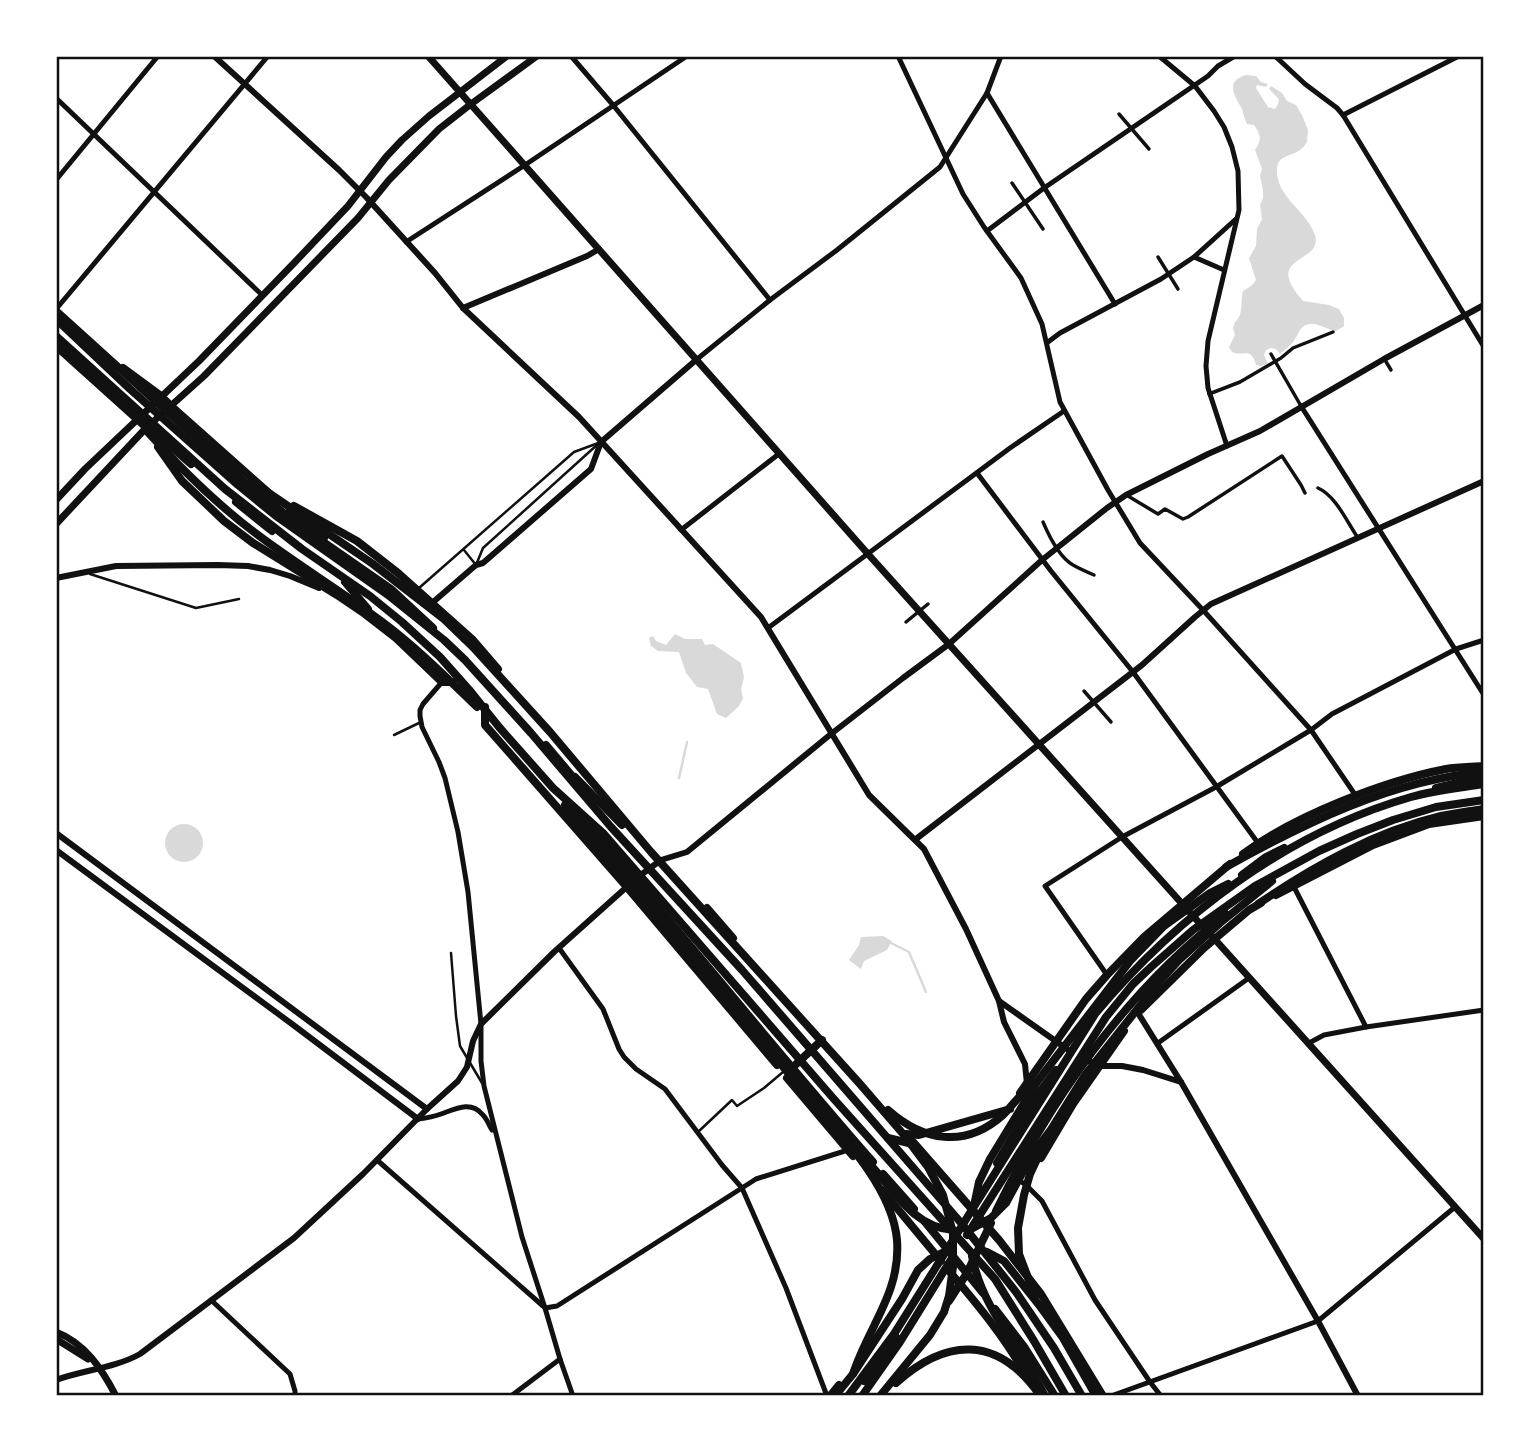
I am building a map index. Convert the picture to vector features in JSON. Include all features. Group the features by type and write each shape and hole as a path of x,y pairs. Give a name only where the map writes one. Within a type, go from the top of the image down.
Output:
{"main road":[{"path":"428,56 868,554 1484,1240"},
{"path":"56,500 199,361 348,206 402,140 507,56"},
{"path":"56,524 146,429 204,376 358,218 389,180 439,129 537,56"},
{"path":"56,309 113,360 161,396 266,491 387,590 514,708 650,868 964,1221 1022,1295 1083,1396"},
{"path":"56,309 245,482 296,523 391,589 465,660 611,827 742,970 962,1224 1016,1292 1083,1396"},
{"path":"56,319 130,389 239,485 294,529 388,595 444,640"},
{"path":"56,336 225,489 292,542 370,596 440,657 553,788 591,838 762,1040 874,1180 895,1228 897,1253 892,1288 881,1315 860,1352 853,1374"},
{"path":"56,346 137,419 179,467 209,495 256,534 396,633 432,663 499,727"},
{"path":"146,429 167,443 255,518 387,613 485,707 635,879 848,1148 979,1305 1042,1396"},
{"path":"146,429 182,481 224,520 253,543 337,595 385,630 442,682 460,682"},
{"path":"266,491 373,564 444,619 473,647 550,732 651,852 860,1084 934,1175 949,1213 954,1244 949,1296 944,1312 930,1335 882,1396"},
{"path":"266,491 357,541 473,640 661,860 719,921 989,1227 1041,1294 1103,1396"},
{"path":"345,582 385,630"},
{"path":"485,707 485,725 787,1070 862,1150 967,1273 1025,1348 1055,1396"},
{"path":"531,733 651,852"},
{"path":"1003,1152 1010,1109 1088,997 1144,937 1226,867 1299,821 1356,796 1448,769 1484,766"},
{"path":"1261,844 1392,792 1432,780 1484,774"},
{"path":"849,1396 887,1351 1036,1097 1117,988 1191,913 1266,857 1354,813 1484,774"},
{"path":"1042,1396 1024,1359 1007,1335 979,1283 970,1240 979,1182 1037,1082 1143,945 1200,900 1310,838 1366,813 1435,791 1484,784"},
{"path":"553,788 604,834 833,1098 995,1279 1066,1396"},
{"path":"862,1396 900,1342 1106,1017 1133,984 1193,930 1255,886 1319,851 1393,820 1436,807 1484,801"},
{"path":"882,1396 967,1273 1013,1177 1063,1093 1131,1003 1166,965 1205,929 1269,881 1318,854 1374,829 1440,810 1484,801"},
{"path":"1013,1177 1038,1163 1073,1104 1150,999 1248,910 1316,867 1372,839 1442,816 1484,809"},
{"path":"1258,904 1373,845 1429,824 1484,816"},
{"path":"846,1132 848,1148 869,1163 920,1219 939,1228 963,1230 985,1222 1006,1203 1032,1155 1085,1075 1165,976 1220,923 1288,868"},
{"path":"849,1396 894,1334 1095,1014 1152,951 1250,873"},
{"path":"695,901 742,970"},
{"path":"1221,918 1248,910"},
{"path":"1088,997 1135,970"},
{"path":"1088,997 1089,1024"},
{"path":"1131,1003 1150,999"},
{"path":"787,1070 822,1040"},
{"path":"860,1084 906,1125 920,1132 944,1137 968,1134 988,1126 1004,1114 1025,1089 1037,1082"},
{"path":"906,1134 919,1135 1010,1109"},
{"path":"1039,1305 1019,1254 1018,1228 1030,1174 1050,1131"},
{"path":"888,1138 916,1145"},
{"path":"848,1148 862,1150"},
{"path":"830,1396 853,1374 918,1270 942,1252 965,1247 996,1256 1012,1270 1063,1338 1096,1396"},
{"path":"830,1396 861,1362 893,1317 915,1306"},
{"path":"58,1336 98,1368 116,1396"},
{"path":"882,1396 911,1369 927,1360 942,1353 973,1349 1009,1362 1042,1396"},
{"path":"1037,1366 1042,1396"},
{"path":"1052,1371 1060,1396"}],"street":[{"path":"56,180 158,56"},
{"path":"214,56 371,202 463,308 579,417 761,617 869,794 924,849 966,929 999,1001 1004,1022 1025,1064 1027,1084"},
{"path":"56,309 268,56"},
{"path":"571,56 613,104 770,300"},
{"path":"406,242 687,56"},
{"path":"898,56 963,194 1021,278 1048,342 1064,411 1140,543 1311,730 1356,796"},
{"path":"432,603 476,565 483,563 591,469 601,442 696,360 940,167 987,93 1001,56"},
{"path":"1159,56 1203,95 1224,127 1238,171 1239,210 1208,341 1206,366 1209,394 1227,446"},
{"path":"987,231 1044,188 1235,56"},
{"path":"1275,56 1343,115 1484,347"},
{"path":"1343,115 1459,56"},
{"path":"987,93 1115,304"},
{"path":"56,99 262,295"},
{"path":"1119,114 1149,149"},
{"path":"1012,183 1044,229"},
{"path":"1048,342 1169,274 1194,257 1236,219"},
{"path":"463,308 598,249"},
{"path":"1158,257 1178,289"},
{"path":"1194,257 1224,270"},
{"path":"56,1380 140,1354 294,1238 458,1081 467,1067 473,1041 481,1024 635,879 661,860 687,852 831,734 949,643 1042,560 1116,502 1260,431 1484,305"},
{"path":"1209,394 1240,382 1276,362 1293,348 1333,332"},
{"path":"1271,354 1301,406 1484,695"},
{"path":"1384,359 1391,370"},
{"path":"768,628 1010,447 1064,411"},
{"path":"681,530 780,453"},
{"path":"1126,495 1157,514 1165,509 1182,519 1282,456 1305,493"},
{"path":"977,473 1042,560 1133,672 1261,844"},
{"path":"916,839 1133,672 1211,604 1484,481"},
{"path":"1318,488 1337,505 1358,538"},
{"path":"1042,522 1067,561 1094,575"},
{"path":"56,578 116,566 248,566 290,576 337,595"},
{"path":"906,622 928,604"},
{"path":"1107,975 1045,886 1122,837 1216,786 1344,708 1456,649 1484,640"},
{"path":"442,682 423,704 420,710 421,722 445,778 458,832 468,892 481,1024 484,1086 522,1237 573,1396"},
{"path":"1084,691 1111,722"},
{"path":"56,833 427,1109"},
{"path":"56,850 418,1119 468,1106 483,1115 496,1138"},
{"path":"1294,887 1366,1027"},
{"path":"559,948 603,1009 619,1049 629,1063 665,1089 742,1188 830,1396"},
{"path":"1158,1043 1249,978"},
{"path":"999,1001 1056,1042 1099,1066 1143,1069 1181,1083"},
{"path":"1309,1043 1324,1035 1366,1027 1484,1010"},
{"path":"1138,1013 1158,1043 1318,1321 1358,1396"},
{"path":"545,1308 557,1306 756,1179 848,1148"},
{"path":"377,1160 545,1308"},
{"path":"1026,1185 1038,1163"},
{"path":"1013,1177 1026,1185 1042,1201 1095,1300 1161,1396"},
{"path":"1111,1396 1318,1321 1455,1207"},
{"path":"211,1300 290,1374 295,1396"},
{"path":"511,1396 559,1359"}],"lane":[{"path":"417,590 574,452 601,442"},
{"path":"464,550 476,565 483,548 601,442"},
{"path":"83,572 196,608 239,599"},
{"path":"394,735 421,722"},
{"path":"451,954 460,1046 484,1086"},
{"path":"698,1132 732,1100 737,1106 787,1070"}],"shaded area":[{"path":"1246,75 1256,76 1261,82 1268,84 1266,87 1257,85 1256,88 1268,107 1275,109 1279,99 1269,89 1271,86 1282,93 1287,101 1296,105 1302,115 1308,130 1307,142 1300,150 1279,162 1278,180 1286,196 1311,226 1315,244 1311,251 1291,267 1288,275 1303,301 1339,309 1344,318 1344,326 1336,331 1314,324 1305,325 1292,344 1280,354 1276,349 1266,350 1264,355 1268,364 1261,366 1256,365 1249,354 1232,352 1229,347 1235,335 1235,322 1241,312 1243,291 1256,280 1249,258 1256,246 1257,229 1262,219 1262,169 1255,150 1260,140 1259,135 1254,125 1247,124 1233,88 1236,81"},
{"path":"675,634 685,639 702,639 705,645 713,644 741,663 744,677 741,689 743,698 739,706 726,718 717,714 708,689 697,687 686,673 679,652 658,651 651,646 649,638 653,636 656,641 666,645"},
{"path":"184,824 197,830 203,843 197,856 184,862 171,856 165,843 171,830"},
{"path":"883,936 892,941 887,950 864,961 861,969 849,960 861,937"}],"waterway":[{"path":"679,778 687,742"},
{"path":"891,943 909,952 926,992"}]}
